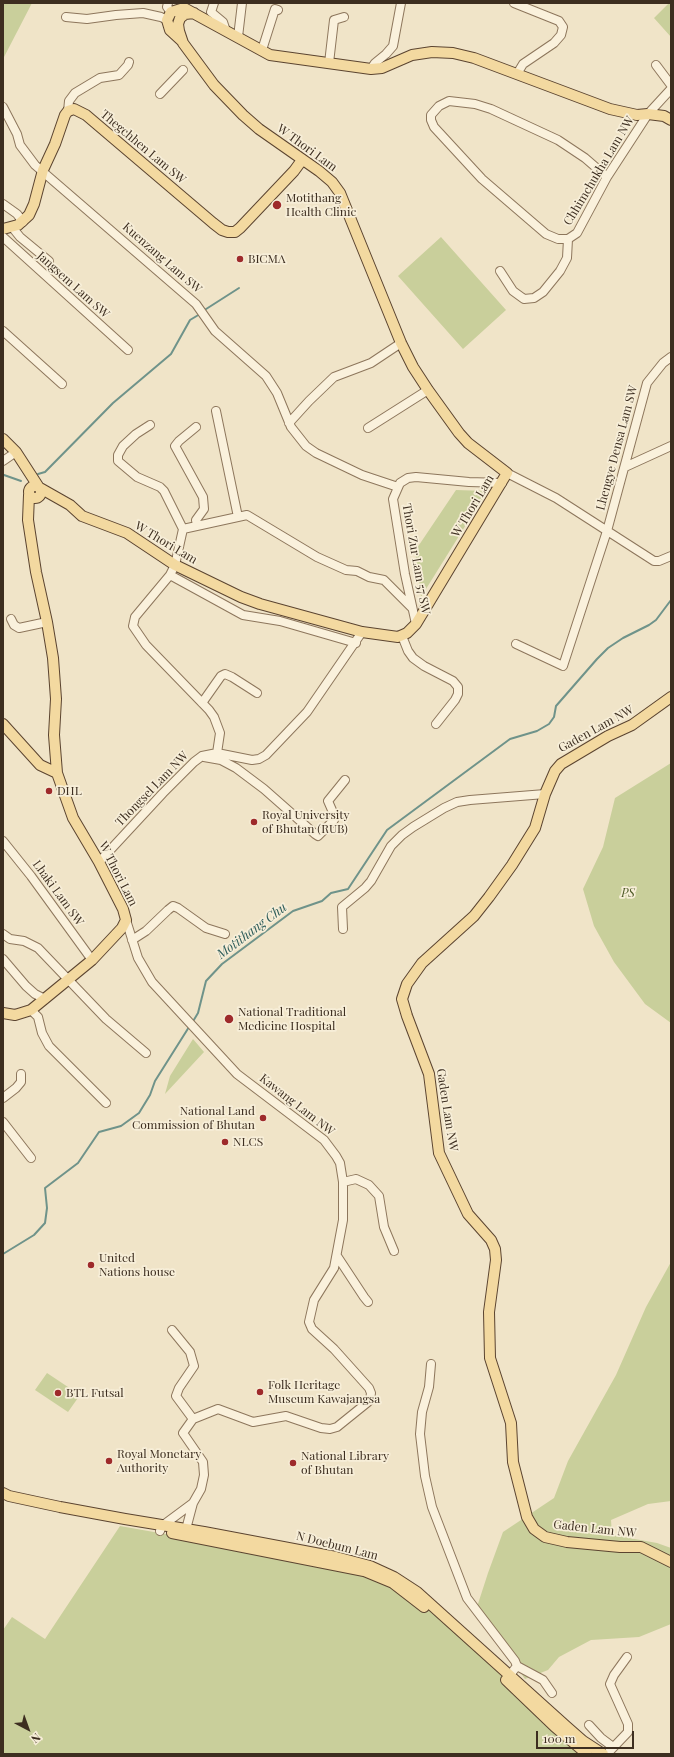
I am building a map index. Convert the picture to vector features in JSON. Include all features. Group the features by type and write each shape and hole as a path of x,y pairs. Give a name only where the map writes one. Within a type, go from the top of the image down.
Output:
{"main road":[{"path":"169,12 184,8 270,55 371,69 382,68 412,56 442,52 464,55 610,109 637,115 648,114 664,116 671,120"},
{"name":"W Thori Lam","path":"3,1013 15,1015 32,1010 92,960 122,928 126,920 123,908 76,822 57,773 54,735 56,699 53,658 36,572 28,520 35,492 58,498 82,516 127,534 173,570 260,604 362,632 392,637 402,636 416,624 507,473 468,443 428,390 401,343 340,193 327,177 258,129 232,105 214,85 183,43 170,30 169,12"},
{"name":"W Thori Lam","path":"183,43 178,24 180,18 185,14 194,13"},
{"name":"Thegchhen Lam SW","path":"68,111 76,109 86,115 213,223 222,230 228,232 235,232 240,228 294,171 302,160"},
{"path":"7,228 23,222 32,209 43,170 55,144 65,115 68,111"},
{"path":"3,439 16,452 24,464 35,492"},
{"name":"Gaden Lam NW","path":"671,696 632,725 608,736 561,764 555,770 545,794 535,828 512,865 474,916 422,963 407,984 402,999 429,1074 439,1153 468,1214 491,1240 495,1249 496,1260 489,1312 490,1358 509,1417 512,1434 513,1462 527,1516 534,1529 545,1537 567,1542 620,1547 641,1547 671,1562"},
{"path":"3,724 40,765 57,773"},
{"name":"N Doebum Lam","path":"3,1493 9,1496 161,1528"},
{"name":"N Doebum Lam","path":"3,1498 9,1502 336,1557 370,1566 394,1577 417,1592 508,1678 555,1727 588,1754"},
{"name":"N Doebum Lam","path":"508,1678 583,1741 603,1754"}],"street":[{"path":"214,3 211,12 223,22 226,31"},
{"path":"238,37 242,3"},
{"path":"371,69 374,63 386,54 393,46 401,3"},
{"path":"514,3 559,22 563,27 561,35 554,43 523,64 517,74"},
{"path":"262,50 274,9 278,10"},
{"path":"66,17 87,19 143,13 161,17 169,12"},
{"path":"328,63 334,20 344,17"},
{"path":"68,111 69,102 80,88 100,78 119,75 129,62"},
{"path":"656,65 671,85"},
{"path":"160,94 183,70"},
{"name":"Chhimchukha Lam NW","path":"500,271 513,291 524,299 534,298 543,292 554,280 567,258 568,239 577,233 584,223 607,177 648,114 671,89"},
{"path":"568,239 558,239 546,234 482,179 434,127 431,120 434,110 449,101 475,104 491,109 558,140 585,158 607,177"},
{"name":"Kuenzang Lam SW","path":"3,107 17,134 20,145 35,165 43,170 196,304 215,331 256,367 271,383 277,393 290,427 306,446 316,453 362,475 398,487"},
{"path":"3,204 17,214 23,222"},
{"path":"7,228 49,261"},
{"name":"Jangsem Lam SW","path":"3,237 128,350"},
{"path":"3,331 62,384"},
{"path":"289,423 309,400 334,377 371,363 401,343"},
{"name":"Lhengye Densa Lam SW","path":"516,644 562,666 607,531 648,383 663,362 671,357"},
{"path":"368,428 428,390"},
{"path":"216,411 238,518"},
{"path":"150,425 136,434 123,446 118,455 118,460 137,477 160,487 164,491 183,529 173,570 135,617 133,626 146,645 211,714 220,733 217,753"},
{"path":"196,427 175,446 203,497 204,509 196,520 197,526"},
{"path":"625,467 671,446"},
{"path":"3,461 16,452"},
{"name":"Lhengye Densa Lam SW","path":"507,473 556,498 654,561 659,561 671,556"},
{"name":"Thori Zur Lam 57 SW","path":"416,624 405,574 393,499 400,483 408,478 416,477 469,482 502,483"},
{"path":"183,529 247,516 317,557 346,570 357,571 384,580 412,608"},
{"path":"173,570 243,615 280,621 356,643"},
{"path":"11,619 14,626 20,628 47,622"},
{"name":"Thongsel Lam NW","path":"99,862 163,793 202,756 217,753 252,760 259,759 266,754 307,712 356,643 362,632"},
{"path":"402,636 408,651 413,658 424,666 449,678 458,687 458,694 455,700 436,724"},
{"path":"202,703 221,676 225,674 232,676 257,693"},
{"path":"202,756 221,760 236,768 264,789 318,836 334,820 335,817 328,801 345,780"},
{"path":"343,929 342,907 368,884 391,846 412,827 457,802 545,794"},
{"name":"Lhaki Lam SW","path":"3,841 31,876 92,960"},
{"path":"132,940 146,931 174,906 206,928 225,934"},
{"name":"Kawang Lam NW","path":"126,920 138,958 146,974 238,1074 329,1145 340,1162 343,1182 343,1220 337,1256 334,1268 314,1300 309,1316 310,1326 319,1337 334,1349 369,1388 371,1393 370,1400 337,1427 330,1428 321,1428 286,1416 253,1422 218,1409 193,1419"},
{"path":"3,934 10,939 24,941 38,948 111,1023 146,1053"},
{"path":"3,959 26,986 35,994 45,999"},
{"path":"32,1010 38,1017 42,1033 49,1046 106,1103"},
{"path":"3,1098 21,1082 21,1074"},
{"path":"3,1122 31,1158"},
{"path":"343,1182 356,1179 369,1185 379,1196 384,1227 394,1251"},
{"path":"337,1256 368,1302"},
{"path":"172,1330 190,1352 194,1366 178,1388 176,1396 193,1419 183,1434 203,1462 204,1475 201,1489 193,1502 185,1532"},
{"path":"431,1364 429,1387 422,1412 420,1434 425,1476 432,1507 467,1598 515,1661 517,1666 543,1680 552,1693"},
{"path":"161,1528 193,1502"},
{"path":"607,1754 628,1732 628,1724 610,1684 614,1675 627,1657"},
{"path":"508,1678 517,1666"},
{"path":"589,1725 601,1738 613,1747"}],"green space":[{"path":"3,3 32,3 3,59"},
{"path":"669,3 671,3 671,37 654,18"},
{"path":"441,237 506,310 463,349 398,276"},
{"path":"456,490 487,491 421,597 415,551"},
{"name":"PS","path":"671,763 671,1023 645,1004 614,962 594,926 583,889 603,847 615,798"},
{"path":"193,1039 204,1052 165,1094 170,1076"},
{"path":"671,1262 671,1501 648,1504 611,1520 612,1535 657,1543 671,1548 671,1624 639,1637 591,1640 559,1657 548,1670 525,1679 476,1610 488,1573 503,1532 554,1498 568,1461 616,1375 646,1307"},
{"name":"BTL Futsal","path":"47,1373 80,1395 68,1412 35,1390"},
{"path":"120,1526 357,1568 400,1587 460,1636 555,1727 587,1754 3,1754 3,1630 12,1617 45,1639"}],"waterway":[{"path":"203,311 239,288"},
{"path":"38,474 45,472 113,403 171,354 190,320 200,314"},
{"path":"4,475 21,481"},
{"name":"Motithang Chu","path":"192,1023 198,1013 206,981 222,964 293,911 322,901 331,893 348,889 387,830 510,739 537,731 549,724 554,717 556,706 597,659 608,648 623,638 656,620 671,600"},
{"name":"Motithang Chu","path":"3,1254 34,1235 45,1223 47,1208 45,1188 78,1163 99,1132 121,1126 139,1113 150,1095 155,1081 189,1027"}],"place":[{"name":"Motithang Health Clinic","path":"277,205"},
{"name":"BICMA","path":"240,259"},
{"name":"DHL","path":"49,791"},
{"name":"Royal University of Bhutan (RUB)","path":"254,822"},
{"name":"National Traditional Medicine Hospital","path":"229,1019"},
{"name":"National Land Commission of Bhutan","path":"263,1118"},
{"name":"NLCS","path":"225,1142"},
{"name":"United Nations house","path":"91,1265"},
{"name":"Folk Heritage Museum Kawajangsa","path":"260,1392"},
{"name":"BTL Futsal","path":"58,1393"},
{"name":"Royal Monetary Authority","path":"109,1461"},
{"name":"National Library of Bhutan","path":"293,1463"}]}
